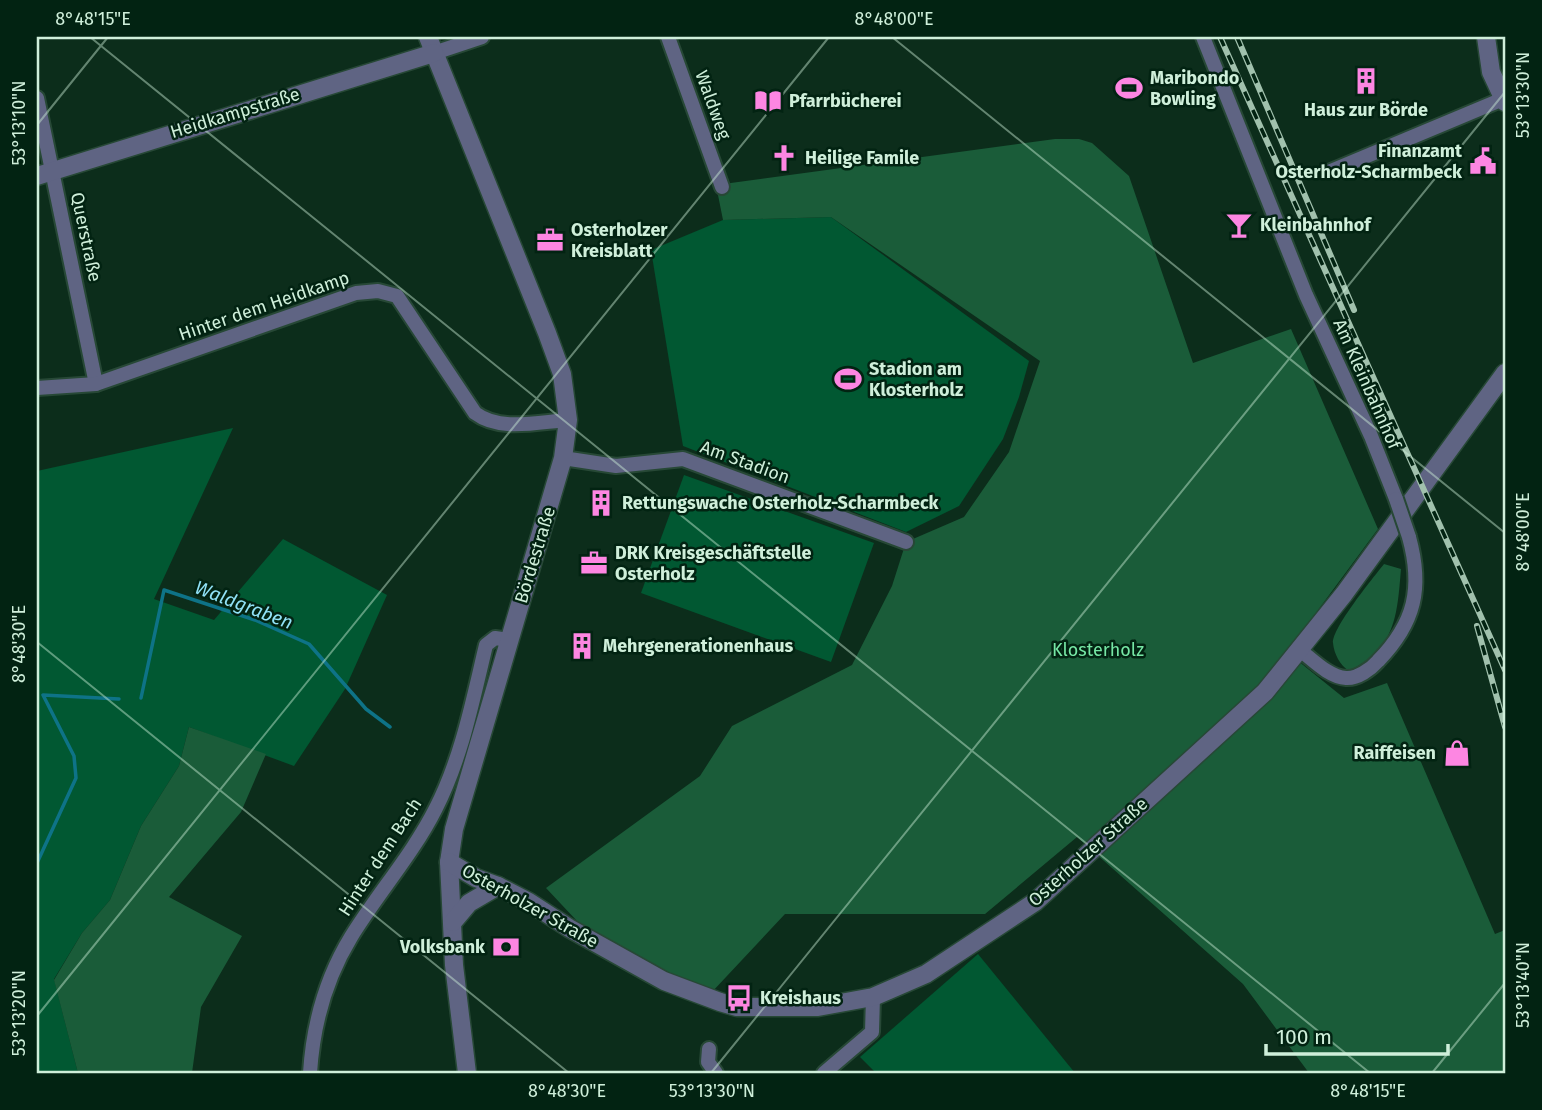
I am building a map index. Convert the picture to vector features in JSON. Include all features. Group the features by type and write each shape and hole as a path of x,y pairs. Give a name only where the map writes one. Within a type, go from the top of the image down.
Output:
{"street":[{"path":"431,45 482,37"},
{"name":"Waldweg","path":"668,37 722,187"},
{"name":"Am Kleinbahnhof","path":"1203,37 1306,295 1371,436 1409,537 1415,566 1414,592 1408,623 1394,645 1370,670 1347,678 1332,674 1300,650"},
{"path":"1331,172 1504,100 1491,72 1486,37"},
{"name":"Heidkampstraße","path":"45,173 431,45"},
{"name":"Bördestraße","path":"431,45 562,374 568,420 563,458 454,829 449,862 454,965 467,1073"},
{"name":"Querstraße","path":"37,98 45,173 96,384"},
{"name":"Hinter dem Heidkamp","path":"37,388 96,384 356,293 378,291 397,296 475,413 485,421 499,424 568,420"},
{"name":"Osterholzer Straße","path":"449,862 476,878 499,886 664,981 737,1007 818,1007 873,997 926,974 1035,902 1265,692 1344,594 1505,373"},
{"name":"Am Stadion","path":"563,458 616,466 683,460 906,542"},
{"name":"Hinter dem Bach","path":"310,1073 312,1041 331,977 351,938 436,807 456,759 486,645 495,638 509,640"},
{"path":"453,922 469,903 499,886"},
{"path":"824,1073 872,1032 873,997"},
{"path":"709,1049 708,1062 716,1073"}],"green space":[{"name":"Klosterholz","path":"1055,139 1079,139 1092,143 1129,176 1193,363 1291,329 1378,529 1287,652 1344,698 1387,683 1495,934 1505,930 1505,1073 1309,1073 1243,984 1077,837 985,914 785,914 711,993 592,937 546,888 700,776 732,726 852,665 892,586 906,542 964,517 1009,452 1040,361 831,217 723,220 716,185"},
{"name":"Stadion am Klosterholz","path":"831,217 1029,361 1003,439 959,506 906,532 683,446 651,250 723,220"},
{"path":"233,428 154,599 214,620 283,539 387,595 345,689 294,766 189,727 179,766 141,826 110,900 82,933 54,979 78,1073 37,1073 37,471"},
{"path":"684,475 874,543 831,662 641,593"},
{"path":"1384,564 1401,569 1398,602 1391,629 1376,652 1349,671 1336,655 1334,636 1354,603"},
{"path":"189,727 266,754 241,812 169,897 242,936 201,1007 192,1073 78,1073 54,980 82,933 110,900 141,826 179,766"},
{"path":"978,954 1075,1073 876,1073 860,1057"}],"waterway":[{"name":"Waldgraben","path":"141,698 164,590 255,620 309,644 366,709 390,727"},
{"name":"Waldgraben","path":"37,863 76,778 74,756 43,695 119,699"}],"railway":[{"path":"1220,37 1505,670"},
{"path":"1237,37 1354,310"},
{"path":"1477,626 1505,727"}],"place":[{"name":"Haus zur Börde","path":"1366,81"},
{"name":"Maribondo Bowling","path":"1129,88"},
{"name":"Pfarrbücherei","path":"768,101"},
{"name":"Heilige Famile","path":"784,158"},
{"name":"Finanzamt Osterholz-Scharmbeck","path":"1483,161"},
{"name":"Kleinbahnhof","path":"1239,225"},
{"name":"Osterholzer Kreisblatt","path":"550,240"},
{"name":"Stadion am Klosterholz","path":"848,379"},
{"name":"Rettungswache Osterholz-Scharmbeck","path":"601,503"},
{"name":"DRK Kreisgeschäftstelle Osterholz","path":"594,563"},
{"name":"Mehrgenerationenhaus","path":"582,646"},
{"name":"Raiffeisen","path":"1457,753"},
{"name":"Volksbank","path":"506,947"},
{"name":"Kreishaus","path":"739,998"}]}
